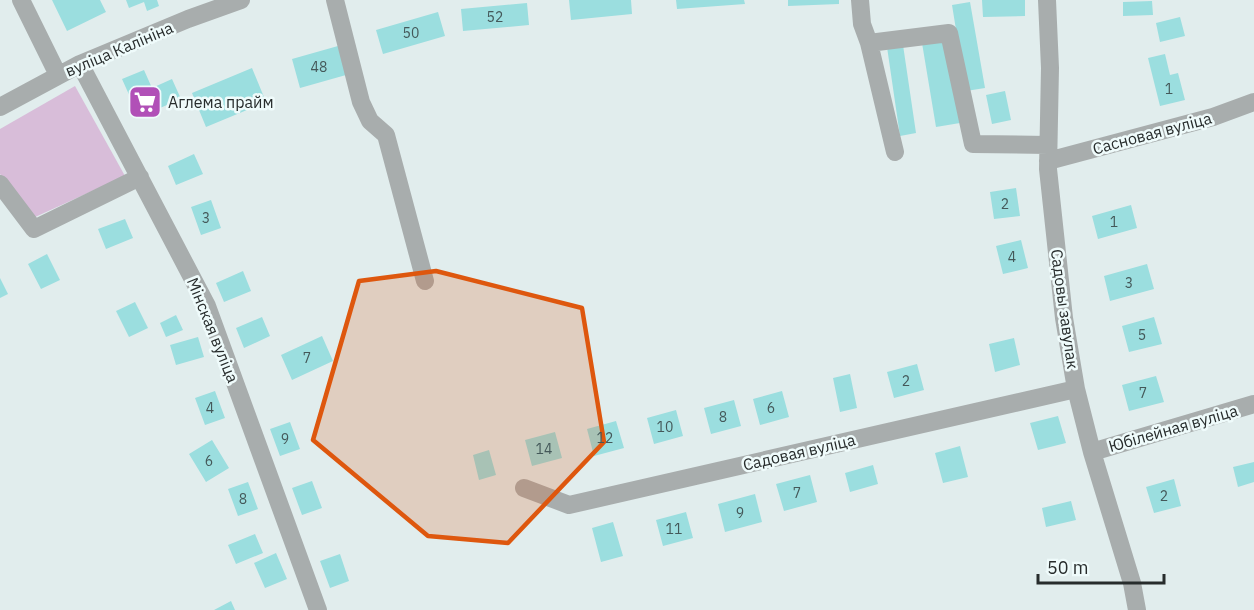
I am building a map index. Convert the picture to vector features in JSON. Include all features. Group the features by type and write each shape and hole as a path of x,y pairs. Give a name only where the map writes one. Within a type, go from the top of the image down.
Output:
{"street":[{"path":"21,0 58,75"},
{"name":"вуліца Калініна","path":"0,106 80,64 188,19 241,0"},
{"path":"335,0 361,102 370,121 386,135 425,281"},
{"path":"860,0 862,24 869,43 896,152"},
{"name":"Садовы завулак","path":"1047,0 1050,68 1048,153 1064,318 1076,389 1092,452 1132,583 1137,610"},
{"name":"Сасновая вуліца","path":"869,43 949,33 973,144 1048,153 1213,117 1254,102"},
{"name":"Мінская вуліца","path":"80,64 207,306 318,610"},
{"path":"0,184 34,230 140,177"},
{"name":"Садовая вуліца","path":"524,488 568,506 1076,389"},
{"name":"Юбілейная вуліца","path":"1092,452 1254,404"}],"highlighted area":[{"path":"436,271 582,308 604,442 508,543 428,536 313,440 359,281"}],"shaded area":[{"path":"75,86 125,176 33,218 0,174 0,129"}],"building":[{"path":"52,0 100,0 106,12 67,31"},
{"path":"126,0 157,0 159,6 147,11 144,2 129,8"},
{"path":"569,0 631,0 632,14 571,20"},
{"path":"676,0 744,0 745,4 677,9"},
{"path":"788,0 839,0 839,4 788,6"},
{"path":"982,0 1025,0 1025,16 983,17"},
{"path":"1152,1 1153,15 1123,16 1123,2"},
{"path":"970,2 985,88 966,91 952,5"},
{"path":"527,3 529,25 463,31 461,9"},
{"path":"438,12 445,36 383,54 376,30"},
{"path":"1180,17 1185,36 1160,42 1156,23"},
{"path":"946,39 960,123 936,127 922,43"},
{"path":"903,45 916,133 900,136 887,47"},
{"path":"338,46 346,75 300,88 292,59"},
{"path":"1165,54 1170,75 1178,73 1185,100 1160,106 1148,58"},
{"path":"252,68 266,102 206,127 192,93"},
{"path":"144,70 152,88 172,79 181,99 139,117 122,79"},
{"path":"1005,91 1011,120 992,124 986,95"},
{"path":"194,154 203,174 176,185 168,166"},
{"path":"1016,188 1020,216 994,219 990,192"},
{"path":"211,200 221,228 201,235 191,207"},
{"path":"1131,205 1137,228 1098,239 1092,216"},
{"path":"125,219 133,238 106,249 98,229"},
{"path":"1021,240 1028,268 1003,274 996,246"},
{"path":"47,254 60,280 41,289 28,264"},
{"path":"1147,264 1154,289 1110,301 1104,276"},
{"path":"243,271 251,291 224,302 216,283"},
{"path":"0,278 8,294 0,298"},
{"path":"135,302 148,328 129,337 116,311"},
{"path":"176,315 183,330 166,337 160,323"},
{"path":"262,317 270,336 244,348 236,328"},
{"path":"1154,317 1162,344 1129,352 1122,326"},
{"path":"322,336 333,361 292,380 281,355"},
{"path":"198,337 204,357 176,365 170,345"},
{"path":"1014,338 1020,365 995,372 989,344"},
{"path":"917,364 924,390 894,398 887,372"},
{"path":"850,374 857,408 840,412 833,378"},
{"path":"1156,376 1164,402 1129,411 1122,385"},
{"path":"215,391 225,418 205,425 195,398"},
{"path":"782,391 789,417 760,425 753,399"},
{"path":"734,400 741,426 711,434 704,408"},
{"path":"676,410 683,436 654,444 647,418"},
{"path":"1058,416 1066,443 1038,450 1030,423"},
{"path":"616,421 624,448 594,456 587,429"},
{"path":"290,422 300,449 280,456 270,429"},
{"path":"555,432 562,458 532,466 525,440"},
{"path":"212,440 229,468 206,482 189,454"},
{"path":"960,446 968,477 943,483 935,453"},
{"path":"489,450 496,475 479,480 473,455"},
{"path":"1254,462 1254,482 1238,487 1233,467"},
{"path":"873,465 878,484 850,492 845,473"},
{"path":"810,475 817,502 784,511 776,484"},
{"path":"1174,479 1181,506 1154,513 1146,487"},
{"path":"312,481 322,508 302,515 292,488"},
{"path":"248,482 258,509 238,516 228,489"},
{"path":"755,494 762,522 725,532 718,504"},
{"path":"1071,501 1076,520 1046,527 1042,508"},
{"path":"686,512 693,538 663,546 656,520"},
{"path":"613,522 623,556 601,562 592,528"},
{"path":"255,534 263,553 236,564 228,545"},
{"path":"276,553 287,579 265,588 254,563"},
{"path":"340,554 349,581 330,588 320,561"},
{"path":"231,601 235,610 214,610"}],"place":[{"name":"Аглема прайм","path":"145,102"}]}
